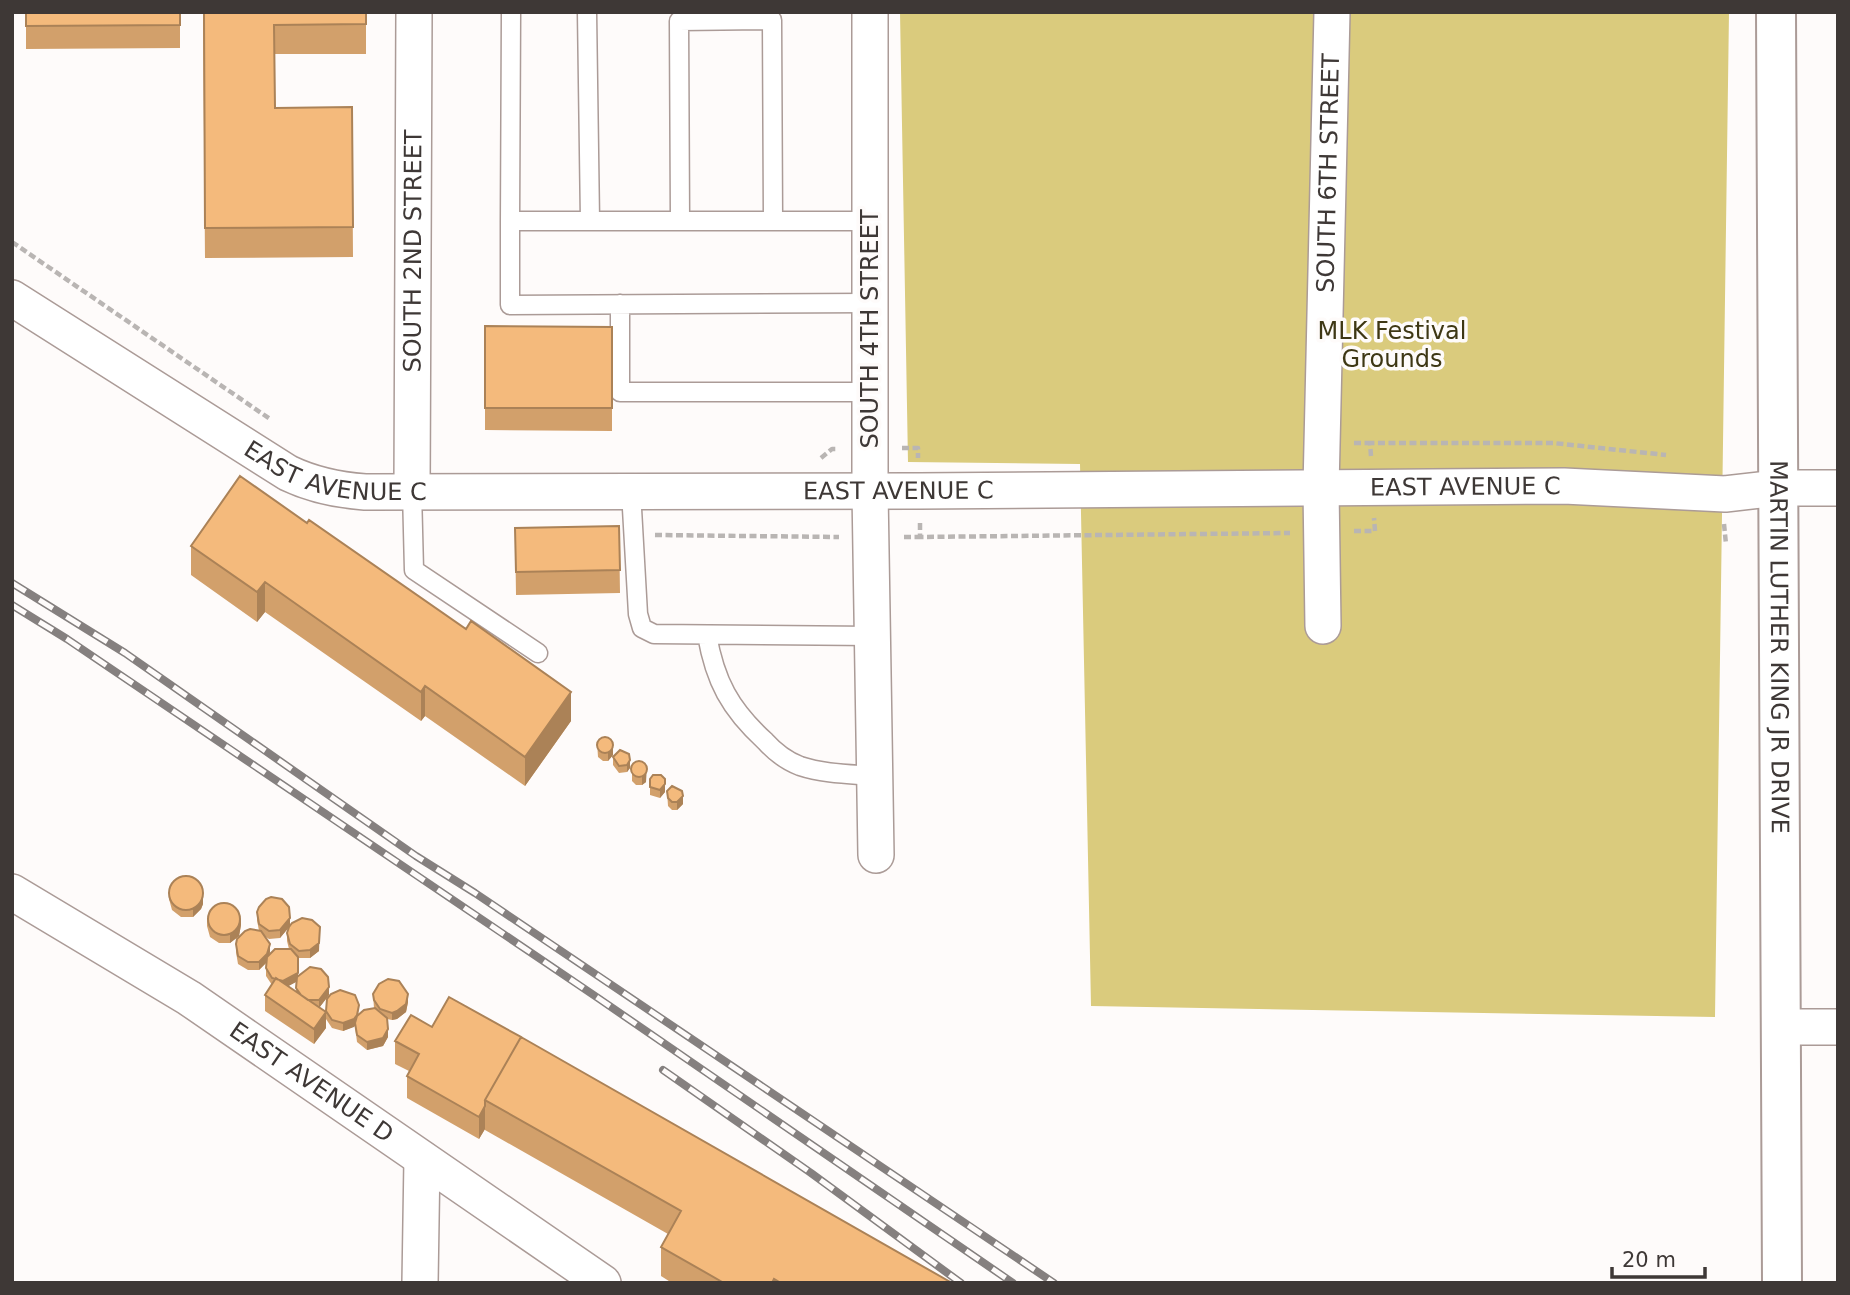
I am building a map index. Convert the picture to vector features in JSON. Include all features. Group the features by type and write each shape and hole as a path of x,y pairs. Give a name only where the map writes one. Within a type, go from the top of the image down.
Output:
{"main road":[{"name":"MARTIN LUTHER KING JR DRIVE","path":"1776,12 1782,1283"}],"street":[{"name":"SOUTH 2ND STREET","path":"412,491 414,12"},
{"name":"SOUTH 4TH STREET","path":"870,12 870,491 876,855"},
{"name":"SOUTH 6TH STREET","path":"1323,626 1321,488 1332,12"},
{"name":"EAST AVENUE C","path":"12,298 288,473 310,484 339,490 870,491 1564,486 1725,494 1778,488 1838,488"},
{"name":"EAST AVENUE D","path":"12,892 189,998 603,1283"},
{"path":"1780,1027 1838,1027"},
{"path":"420,1283 422,1159"}],"lane":[{"path":"511,12 510,305 870,303"},
{"path":"587,12 590,221"},
{"path":"680,221 679,21 772,20 773,222"},
{"path":"510,222 870,221"},
{"path":"620,304 620,392 870,392"},
{"path":"412,491 414,570 538,653"},
{"path":"631,491 638,614 642,628 654,634 873,636"},
{"path":"707,635 712,663 727,697 749,726 773,749 798,765 824,772 874,776"}],"path":[{"path":"12,242 275,422"},
{"path":"1353,443 1553,443 1671,456"},
{"path":"1370,443 1371,460"},
{"path":"908,448 918,448 918,463"},
{"path":"1358,531 1375,530 1374,516"},
{"path":"920,519 920,537"},
{"path":"817,529 817,537"},
{"path":"1723,529 1727,544"},
{"path":"909,537 1290,533"},
{"path":"634,535 828,537"}],"green space":[{"name":"MLK Festival Grounds","path":"900,12 1729,12 1715,1017 1091,1006 1080,464 908,462"}],"building":[{"path":"26,12 180,12 180,25 26,26"},
{"path":"204,12 366,12 366,24 274,25 275,108 352,107 353,227 205,228"},
{"path":"485,326 612,327 612,408 485,408"},
{"path":"240,476 307,523 309,520 466,629 471,621 571,692 525,757 425,686 421,692 265,582 257,592 191,546"},
{"path":"619,526 620,570 516,572 515,528"},
{"path":"605,737 611,739 611,751 605,753 599,751 597,745 599,739"},
{"path":"620,750 629,754 627,765 619,766 613,757"},
{"path":"639,761 645,763 645,775 639,777 633,775 631,769 633,763"},
{"path":"653,775 661,775 665,779 660,790 650,787"},
{"path":"672,786 682,791 683,796 677,802 668,798 667,791"},
{"path":"186,876 198,881 203,893 198,905 186,910 174,905 169,893 174,881"},
{"path":"271,897 282,899 289,907 290,918 280,930 269,931 259,924 259,907"},
{"path":"224,903 236,907 240,919 236,931 224,935 212,931 208,919 212,907"},
{"path":"302,918 312,920 320,927 319,943 310,950 299,951 290,944 287,933 292,923"},
{"path":"250,929 261,931 270,944 267,954 259,962 248,962 238,956 237,939"},
{"path":"275,949 291,949 298,957 298,973 283,981 272,978 266,968 267,957"},
{"path":"310,967 321,969 328,977 329,987 319,1000 308,1000 296,988 297,977"},
{"path":"276,978 326,1012 314,1029 265,995"},
{"path":"388,979 399,981 408,994 406,1004 392,1013 380,1009 373,994 379,984"},
{"path":"340,990 355,995 359,1005 354,1019 343,1023 332,1020 326,1011 327,999"},
{"path":"449,997 521,1037 485,1100 479,1117 407,1076 419,1054 395,1041 411,1015 432,1027"},
{"path":"375,1008 387,1018 388,1029 383,1038 367,1042 357,1035 355,1023 357,1016 364,1010"},
{"path":"521,1037 952,1283 781,1283 774,1279 772,1283 724,1283 661,1247 681,1211 485,1100"}],"railway":[{"path":"12,583 125,653 416,856 1054,1283"},
{"path":"12,605 67,639 598,998 1013,1283"},
{"path":"663,1070 811,1173 961,1283"}]}
